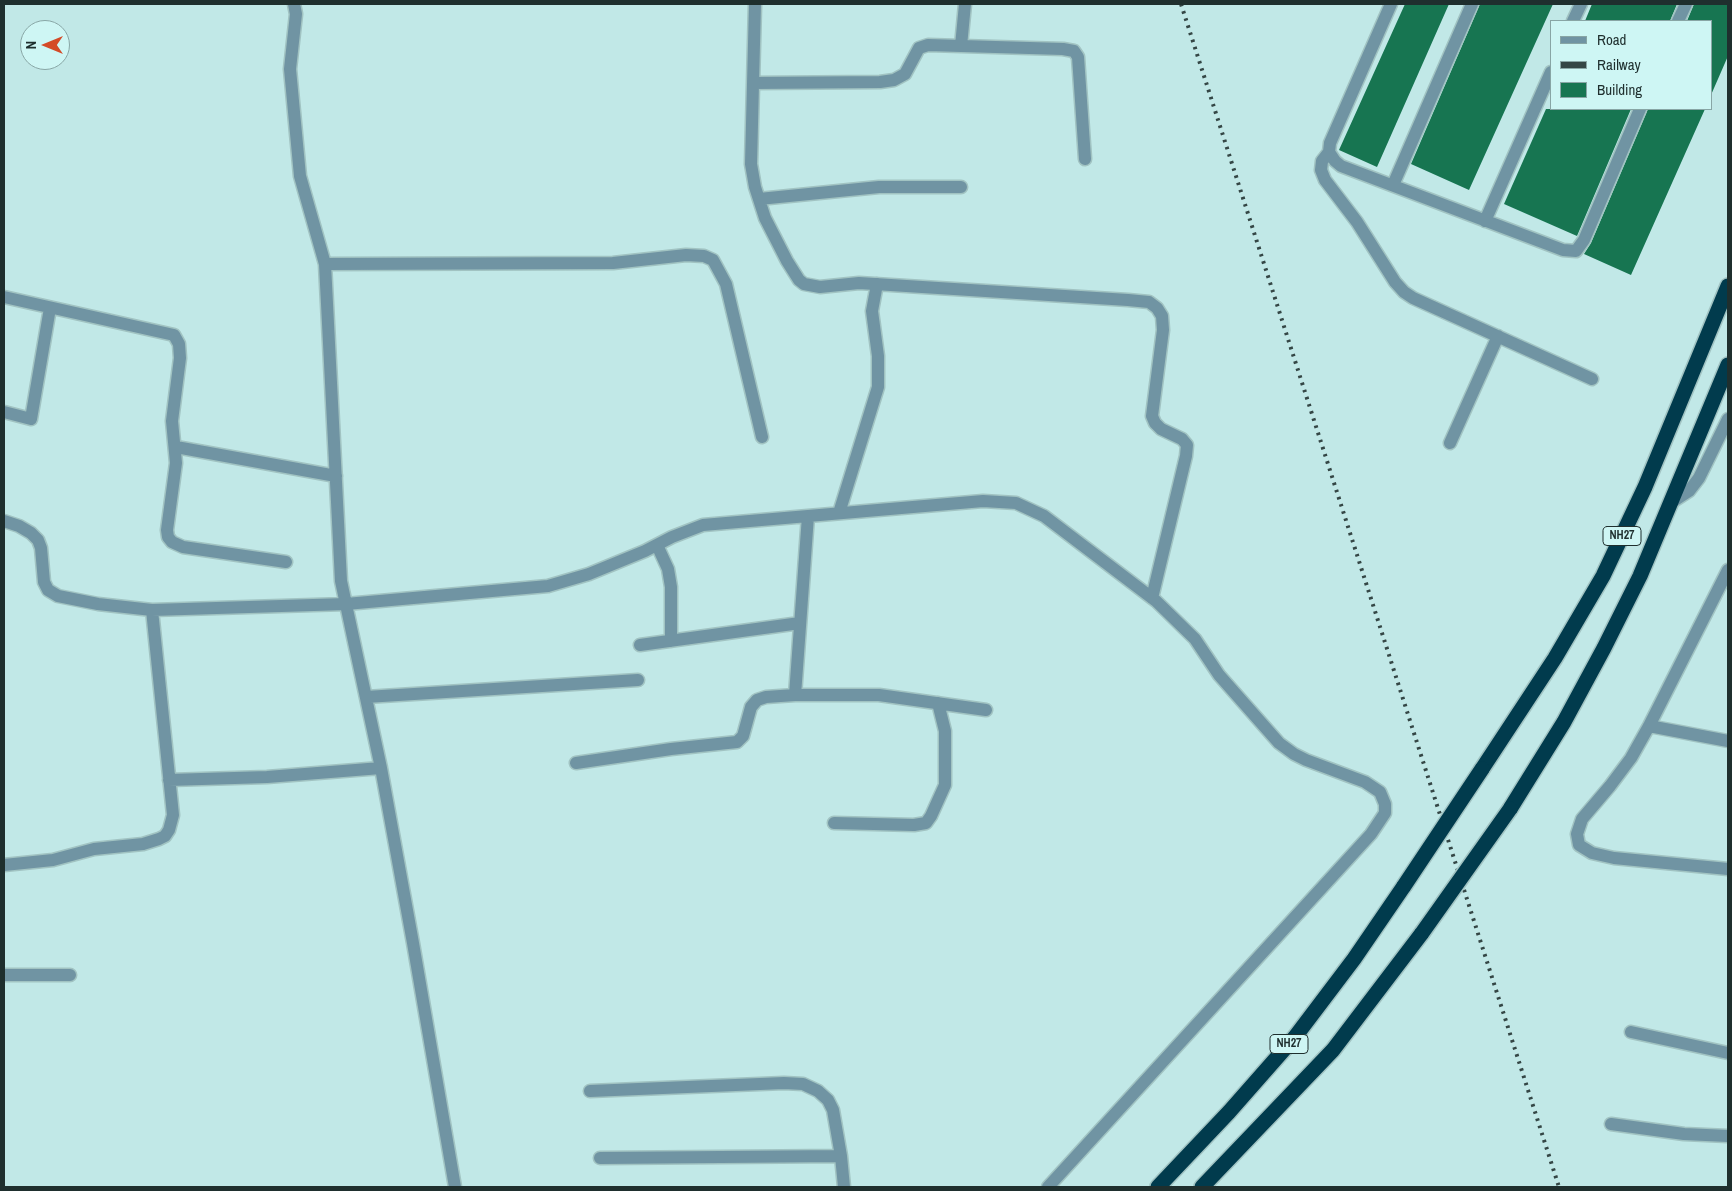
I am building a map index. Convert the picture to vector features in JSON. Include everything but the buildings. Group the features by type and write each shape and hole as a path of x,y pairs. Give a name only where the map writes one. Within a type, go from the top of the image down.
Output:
{"highway":[{"name":"NH27","path":"1158,1187 1229,1112 1296,1036 1354,959 1555,658 1603,576 1645,487 1728,286"},
{"name":"NH27","path":"1202,1187 1333,1050 1422,933 1510,809 1564,722 1640,576 1728,365"}],"street":[{"path":"294,4 296,14 290,68 300,176 325,264 341,581 381,768 455,1187"},
{"path":"755,4 751,164 754,187 766,218 787,261 799,280 804,284 820,287 860,283 1128,300 1149,302 1157,308 1162,316 1163,330 1152,416 1155,423 1161,429 1182,438 1187,445 1152,598"},
{"path":"961,46 965,4"},
{"path":"1391,4 1330,143 1328,152 1322,161 1321,170 1325,180 1357,222 1395,282 1404,292 1413,298 1592,379"},
{"path":"1392,185 1472,4"},
{"path":"1573,20 1581,4"},
{"path":"1678,20 1686,4"},
{"path":"753,82 880,82 894,80 905,74 919,48 928,45 1063,49 1074,51 1078,57 1085,159"},
{"path":"1485,221 1550,74"},
{"path":"1328,152 1341,166 1562,250 1576,251 1584,240 1640,110"},
{"path":"759,199 879,187 962,187"},
{"path":"325,264 613,263 686,255 704,256 713,260 726,284 762,437"},
{"path":"839,513 878,387 878,356 872,311 877,284"},
{"path":"4,298 174,336 179,344 180,358 172,421 172,431 176,447 175,479 167,530 168,537 172,542 183,547 286,562"},
{"path":"4,412 31,419 50,308"},
{"path":"1450,444 1498,336"},
{"path":"1672,502 1689,491 1700,478 1728,419"},
{"path":"176,447 336,476"},
{"path":"4,521 19,526 38,540 41,548 44,582 48,590 58,596 98,604 152,610 346,604 548,586 589,574 703,525 983,501 1016,503 1044,516 1152,598 1195,639 1220,675 1279,743 1294,754 1365,782 1380,792 1385,804 1385,814 1371,834 1048,1187"},
{"path":"795,695 808,516"},
{"path":"657,545 668,569 671,586 671,641"},
{"path":"1728,570 1650,726 1631,758 1582,819 1577,834 1579,845 1592,853 1614,858 1728,870"},
{"path":"4,865 53,860 94,849 143,844 165,836 169,830 173,815 152,610"},
{"path":"640,645 800,623"},
{"path":"366,697 638,680"},
{"path":"576,763 671,749 737,742 743,736 751,708 757,700 766,697 879,695 986,710"},
{"path":"834,822 914,825 926,822 931,816 944,784 945,731 938,703"},
{"path":"1650,726 1728,741"},
{"path":"169,780 267,777 381,768"},
{"path":"4,975 70,975"},
{"path":"1631,1032 1728,1053"},
{"path":"590,1091 784,1083 803,1084 818,1091 828,1100 833,1110 844,1187"},
{"path":"1611,1124 1684,1134 1728,1136"},
{"path":"600,1158 841,1156"}],"railway":[{"path":"1181,4 1559,1187"}]}
